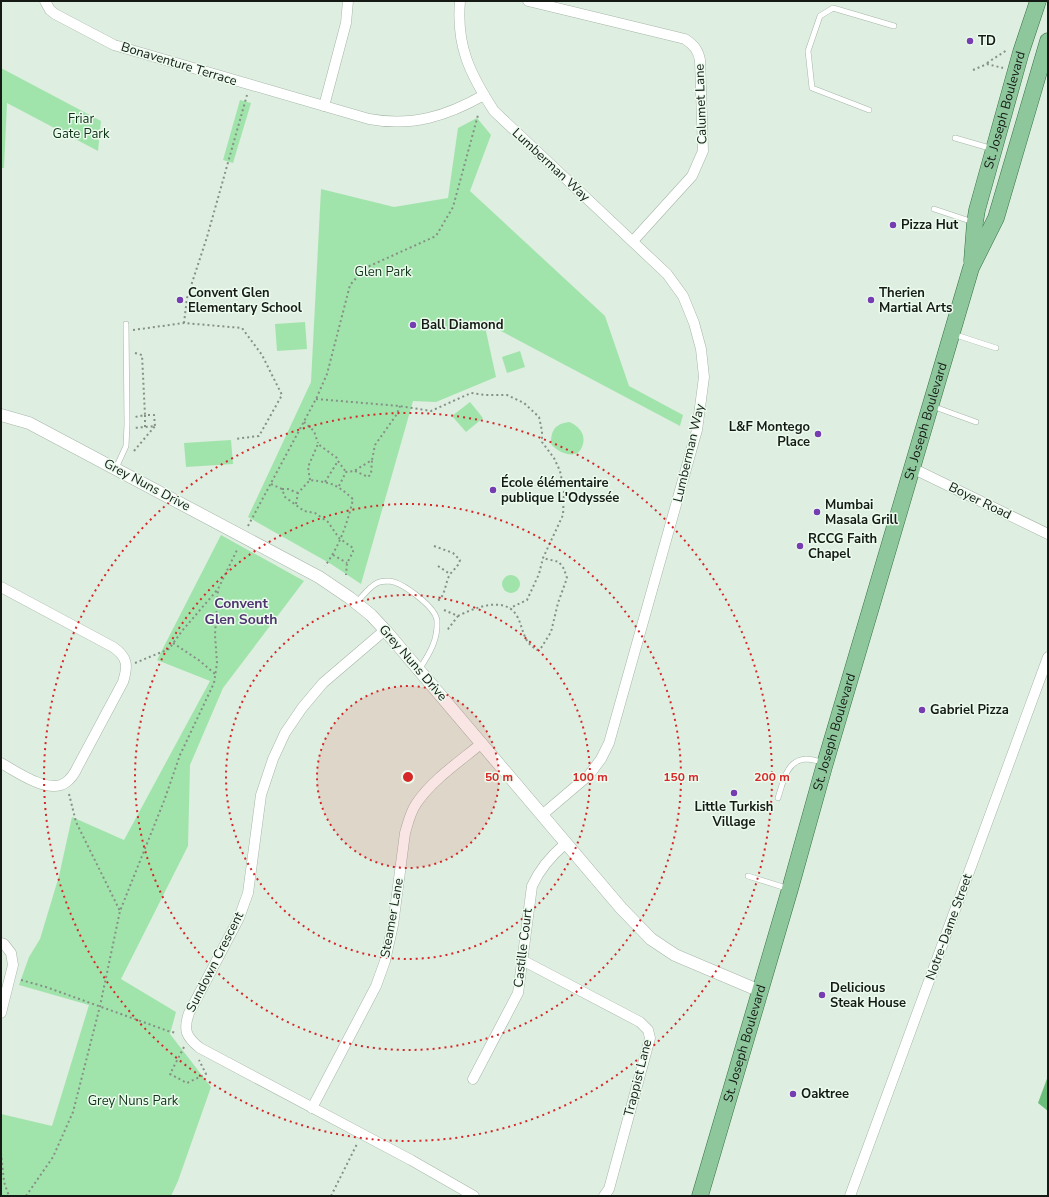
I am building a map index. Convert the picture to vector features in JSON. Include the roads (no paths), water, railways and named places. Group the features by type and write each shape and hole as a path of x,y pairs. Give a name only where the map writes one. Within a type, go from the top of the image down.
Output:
{"main road":[{"name":"St. Joseph Boulevard","path":"971,268 975,222 993,149 1023,45 1038,1"},
{"name":"St. Joseph Boulevard","path":"700,1196 790,889 825,763 862,643 971,268 996,218 1048,41"}],"street":[{"name":"Bonaventure Terrace","path":"45,1 50,10 55,14 114,45 324,106 382,121 412,122 428,119 442,115 484,95"},
{"path":"324,106 346,23 348,1"},
{"name":"Lumberman Way","path":"460,1 459,33 467,61 475,80 494,111 667,274 683,296 694,323 701,349 704,377 697,430 609,743 601,759 590,775 542,815"},
{"name":"Calumet Lane","path":"528,1 685,39 695,46 700,60 703,151 692,176 633,241"},
{"name":"Grey Nuns Drive","path":"1,415 29,423 318,576 339,589 385,630 621,908 651,939 675,955 760,991"},
{"name":"Boyer Road","path":"912,468 1048,534"},
{"path":"1,587 113,647 120,652 125,660 127,670 123,682 73,776 65,784 49,787 36,782 1,763"},
{"name":"Sundown Crescent","path":"312,1108 200,1048 192,1042 188,1036 185,1024 189,1013 244,906 248,894 261,795 266,777 279,746 293,721 323,683 385,630"},
{"name":"Notre-Dame Street","path":"850,1196 1048,657"},
{"name":"Steamer Lane","path":"312,1108 376,986 385,961 394,925 405,833 415,806 434,783 482,743"},
{"name":"Castille Court","path":"473,1079 518,993 532,886 538,873 553,854 566,843"},
{"path":"1,943 4,944 11,953 13,965 1,1013"},
{"name":"Trappist Lane","path":"522,960 640,1022 648,1030 650,1038 609,1189 604,1196"},
{"path":"312,1108 474,1196"}],"lane":[{"path":"869,110 812,88 808,51 820,16 833,8 894,26"},
{"path":"955,138 993,149"},
{"path":"934,209 975,222"},
{"path":"116,468 126,446 126,324"},
{"path":"952,334 996,348"},
{"path":"930,406 976,422"},
{"path":"356,603 377,583 388,581 410,591 424,602 437,619 432,650 419,670"},
{"path":"778,798 788,768 797,761 806,759 825,763"},
{"path":"748,876 790,889"}],"place":[{"name":"TD","path":"970,41"},
{"name":"Pizza Hut","path":"893,225"},
{"name":"Convent Glen Elementary School","path":"180,300"},
{"name":"Therien Martial Arts","path":"871,300"},
{"name":"Ball Diamond","path":"413,325"},
{"name":"L&F Montego Place","path":"818,434"},
{"name":"École élémentaire publique L'Odyssée","path":"493,490"},
{"name":"Mumbai Masala Grill","path":"817,512"},
{"name":"RCCG Faith Chapel","path":"800,546"},
{"name":"Gabriel Pizza","path":"922,710"},
{"name":"Little Turkish Village","path":"734,793"},
{"name":"Delicious Steak House","path":"822,995"},
{"name":"Oaktree","path":"793,1094"}],"district":[{"name":"Convent Glen South","path":"241,612"}],"park label":[{"name":"Friar Gate Park","path":"81,126"},
{"name":"Glen Park","path":"383,272"},
{"name":"Grey Nuns Park","path":"133,1101"}]}
